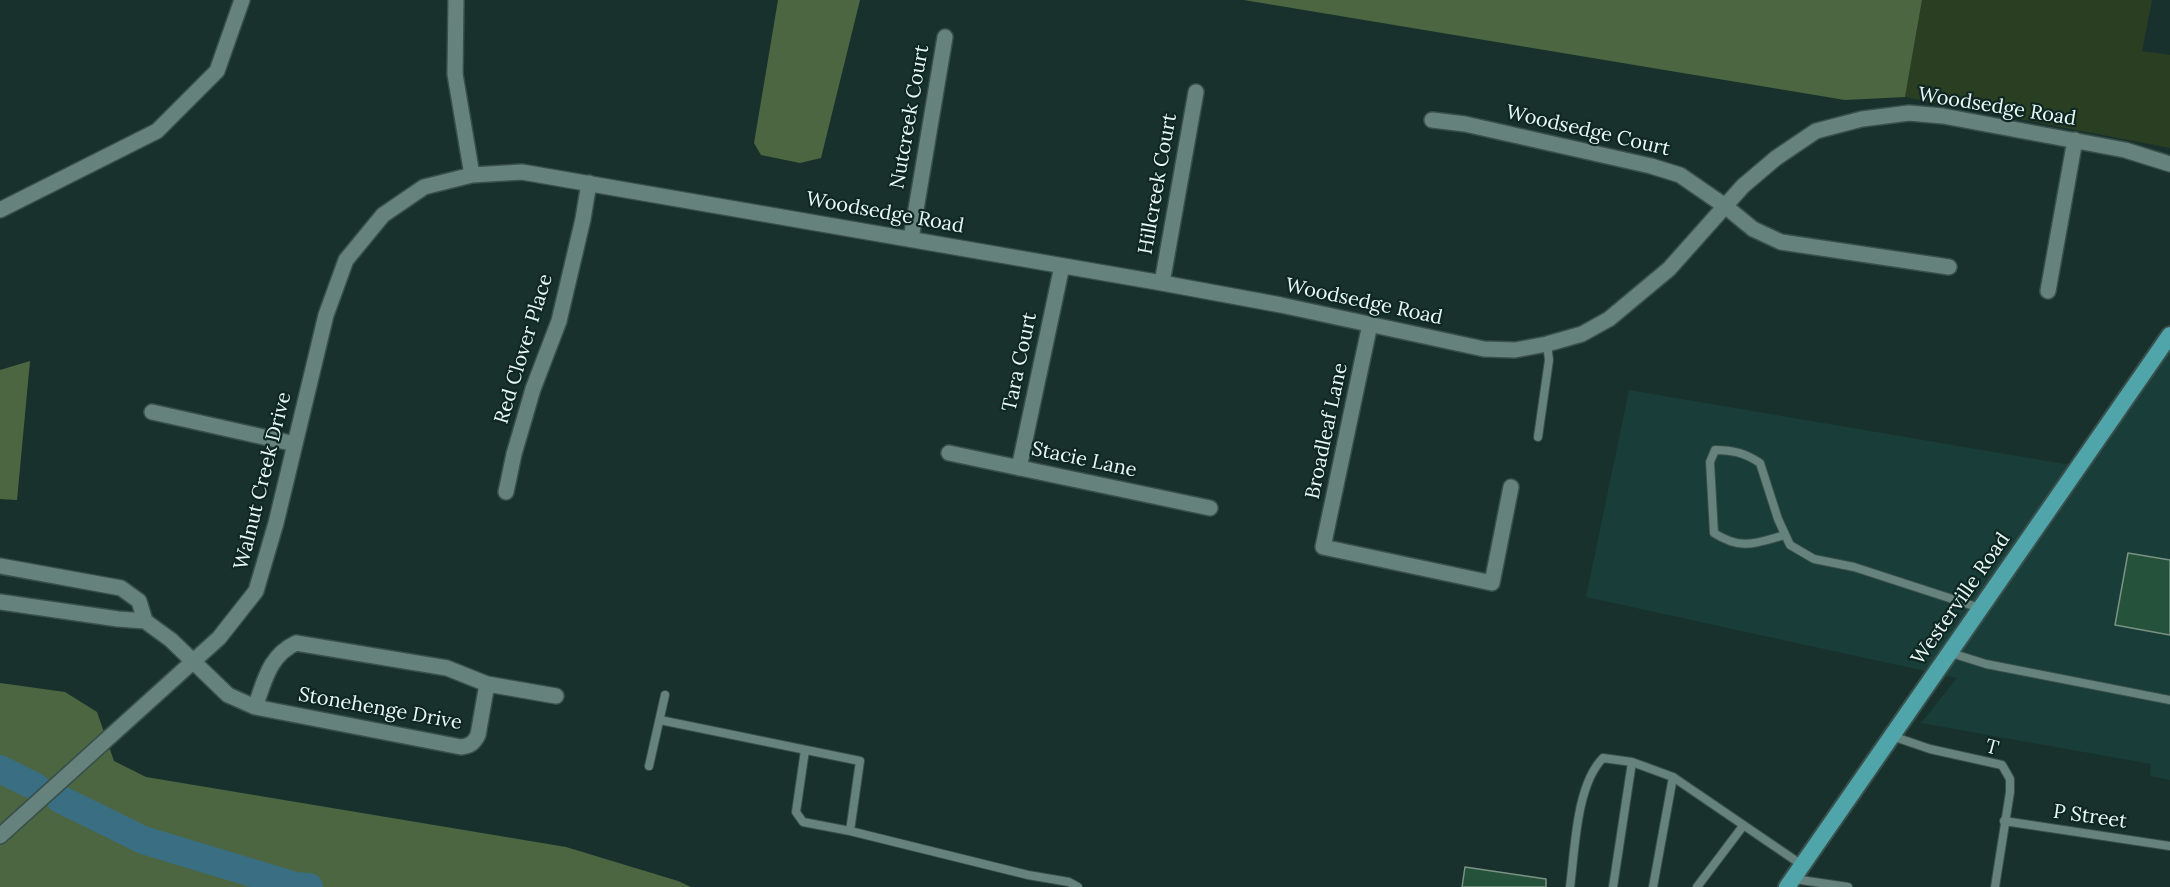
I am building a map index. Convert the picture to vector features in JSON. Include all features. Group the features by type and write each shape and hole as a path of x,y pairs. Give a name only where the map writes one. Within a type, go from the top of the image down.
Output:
{"main road":[{"name":"Westerville Road","path":"1789,883 2170,335"}],"street":[{"path":"0,210 157,131 217,71 242,0"},
{"path":"456,0 455,74 472,175"},
{"name":"Nutcreek Court","path":"911,239 945,37"},
{"name":"Hillcreek Court","path":"1162,283 1196,92"},
{"name":"Woodsedge Road","path":"472,175 522,172 589,183 1162,283 1484,349 1515,350 1582,334 1608,320 1669,269 1743,186 1776,158 1816,131 1862,119 1909,113 1943,116 2126,150 2170,164"},
{"name":"Woodsedge Court","path":"1432,120 1466,124 1651,166 1680,175 1725,206 1753,229 1781,242 1949,267"},
{"path":"2048,291 2075,140"},
{"name":"Walnut Creek Drive","path":"0,836 219,638 256,591 276,523 326,315 346,260 383,215 424,188 472,175"},
{"name":"Red Clover Place","path":"506,492 514,454 533,389 559,321 589,183"},
{"name":"Tara Court","path":"1018,468 1062,266"},
{"name":"Broadleaf Lane","path":"1370,324 1323,547 1492,583 1511,487"},
{"path":"152,411 295,444"},
{"name":"Stacie Lane","path":"949,453 1210,508"},
{"path":"0,566 121,588 139,602 144,621 0,602"},
{"name":"Stonehenge Drive","path":"144,621 171,640 192,663 228,694 255,707 461,747 475,742 478,735 487,684"},
{"path":"255,707 274,660 283,649 296,643 447,668 487,684 556,696"}],"lane":[{"path":"1538,437 1549,360 1547,344"},
{"path":"1785,536 1748,544 1730,543 1714,533 1710,462 1715,450 1734,450 1749,455 1760,463 1778,519 1790,545 1814,559 1854,567 1980,608"},
{"path":"1950,653 1986,664 2170,700"},
{"path":"649,766 665,695"},
{"path":"660,720 860,761 850,831"},
{"name":"T","path":"1891,735 1930,749 2002,765 2010,779 1995,887"},
{"path":"805,750 796,812 803,822 850,831 1078,887"},
{"path":"1570,887 1584,788 1603,758 1632,762 1673,777 1802,865"},
{"path":"1613,887 1632,762"},
{"path":"1653,887 1673,777"},
{"name":"P Street","path":"2004,821 2170,846"},
{"path":"1697,887 1743,825"},
{"path":"1789,883 1848,887"}],"shaded area":[{"path":"2170,338 2170,780 2150,776 2151,764 1921,723 1957,678 1586,597 1629,390 2082,467"}],"green space":[{"path":"778,0 860,0 821,158 800,163 761,155 754,143"},
{"path":"1244,0 1922,0 1905,97 1845,100"},
{"path":"1922,0 2152,0 2142,51 2170,55 2170,148 1905,97"},
{"path":"30,361 17,500 0,499 0,370"},
{"path":"0,683 65,692 97,712 114,761 146,777 566,847 691,887 0,887"}],"building":[{"path":"2128,553 2170,560 2170,635 2115,625"},
{"path":"1465,867 1546,879 1546,887 1462,887"}],"waterway":[{"path":"0,769 36,787"},
{"path":"60,799 143,840 295,886 309,887"}]}
